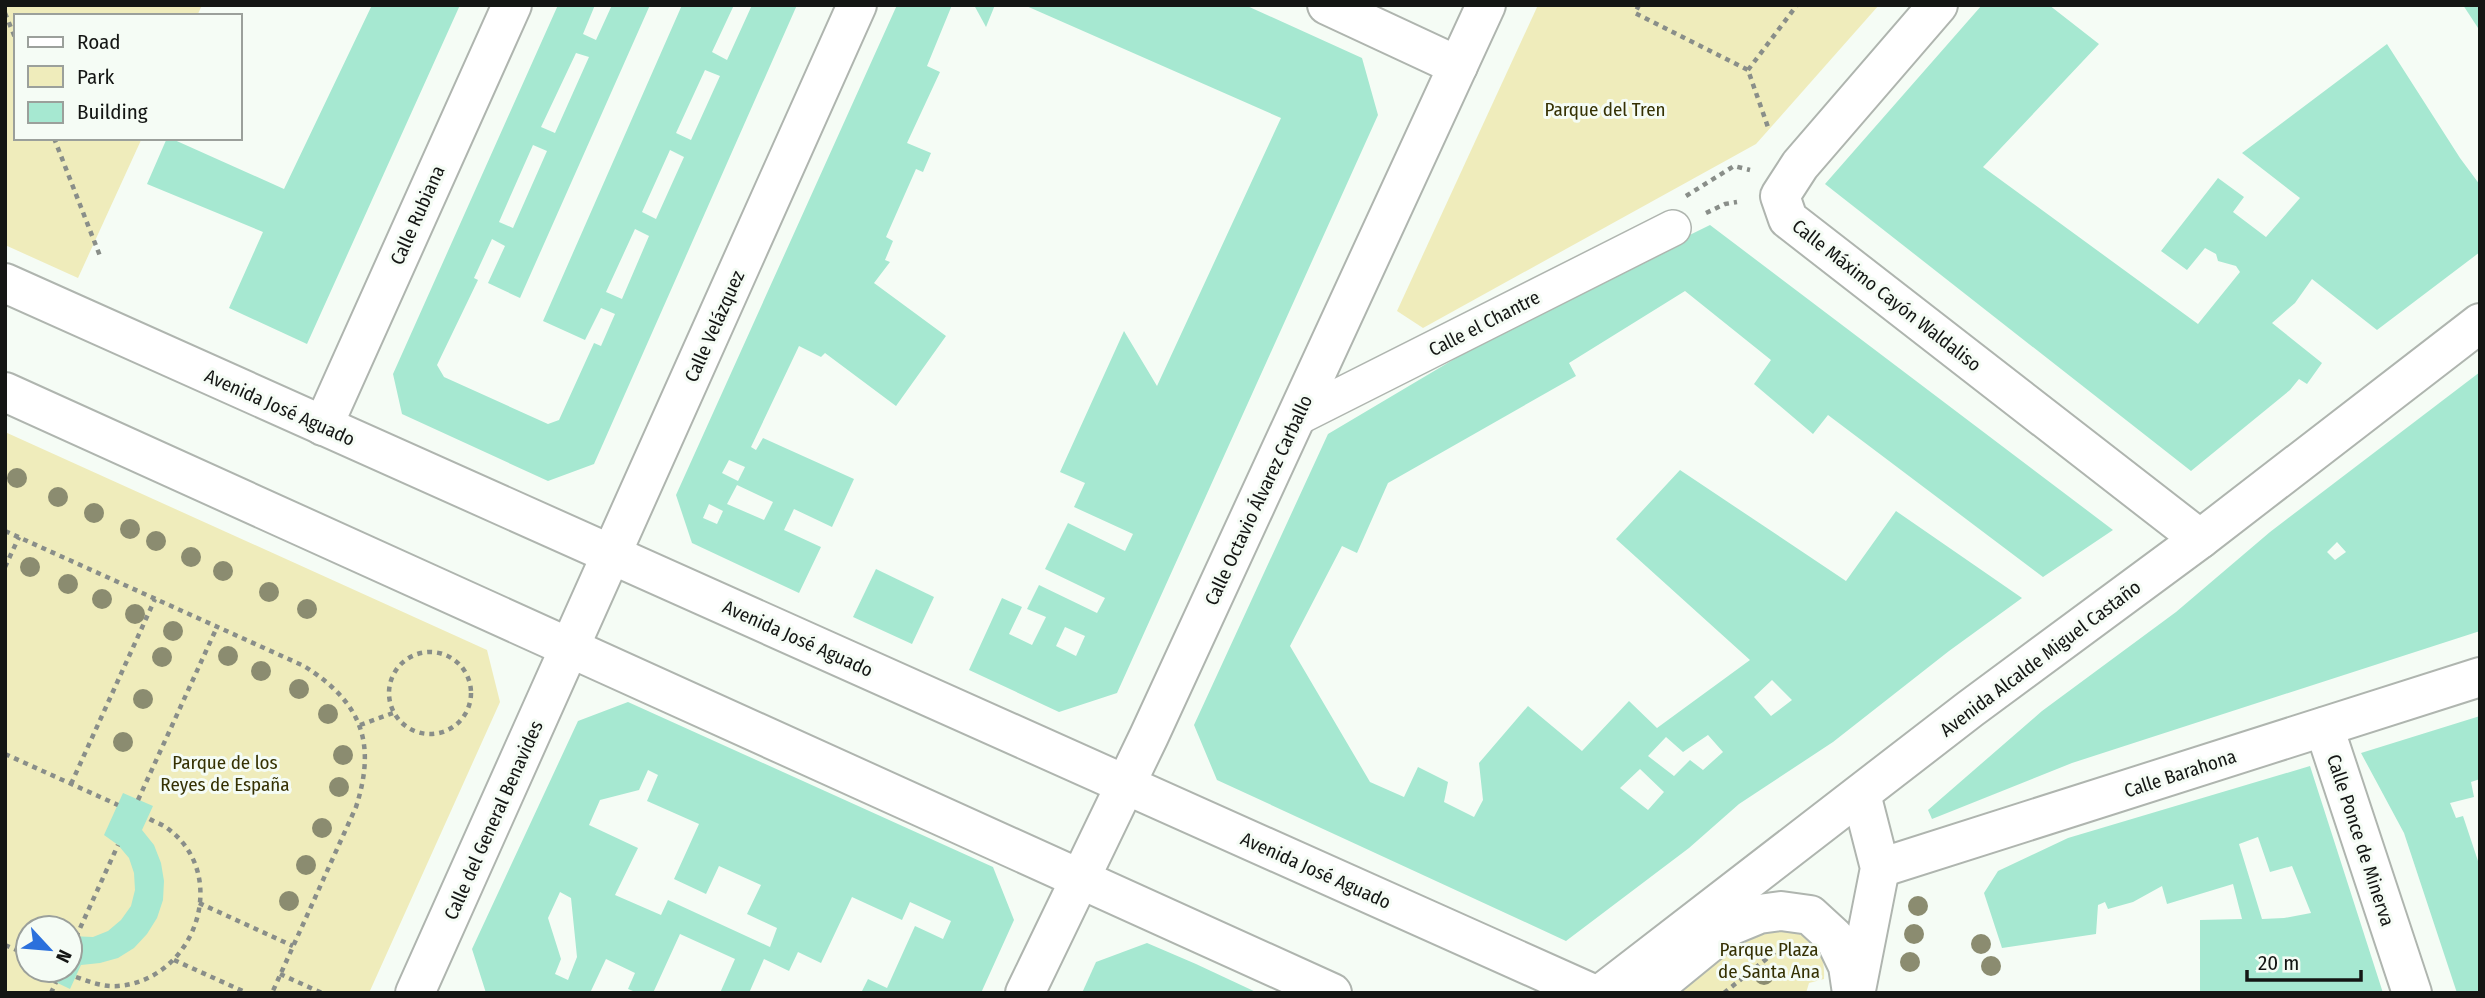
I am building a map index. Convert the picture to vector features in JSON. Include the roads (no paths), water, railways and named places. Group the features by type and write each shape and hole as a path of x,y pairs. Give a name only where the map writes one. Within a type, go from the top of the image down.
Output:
{"street":[{"name":"Calle Rubiana","path":"323,426 512,5"},
{"name":"Calle Velázquez","path":"570,647 857,5"},
{"path":"1327,5 1458,66"},
{"name":"Calle Octavio Álvarez Carballo","path":"1025,993 1126,785 1486,5"},
{"name":"Calle Máximo Cayón Waldaliso","path":"1938,5 1800,164 1780,196 1788,219 2200,539"},
{"name":"Calle el Chantre","path":"1296,418 1673,228"},
{"name":"Avenida José Aguado","path":"5,284 1591,993"},
{"name":"Avenida Alcalde Miguel Castaño","path":"1602,993 1986,696 2200,539 2480,323"},
{"path":"5,392 1332,993"},
{"name":"Calle del General Benavides","path":"415,993 570,647"},
{"name":"Calle Barahona","path":"1880,868 2480,677"},
{"name":"Calle Ponce de Minerva","path":"2324,727 2412,993"},
{"path":"1854,993 1880,868 1861,794"},
{"path":"1648,993 1730,926 1759,914 1781,911 1810,915 1834,937 1848,966 1854,993"}],"park label":[{"name":"Parque del Tren","path":"1605,109"},
{"name":"Parque de los Reyes de España","path":"225,773"},
{"name":"Parque Plaza de Santa Ana","path":"1769,960"}]}
